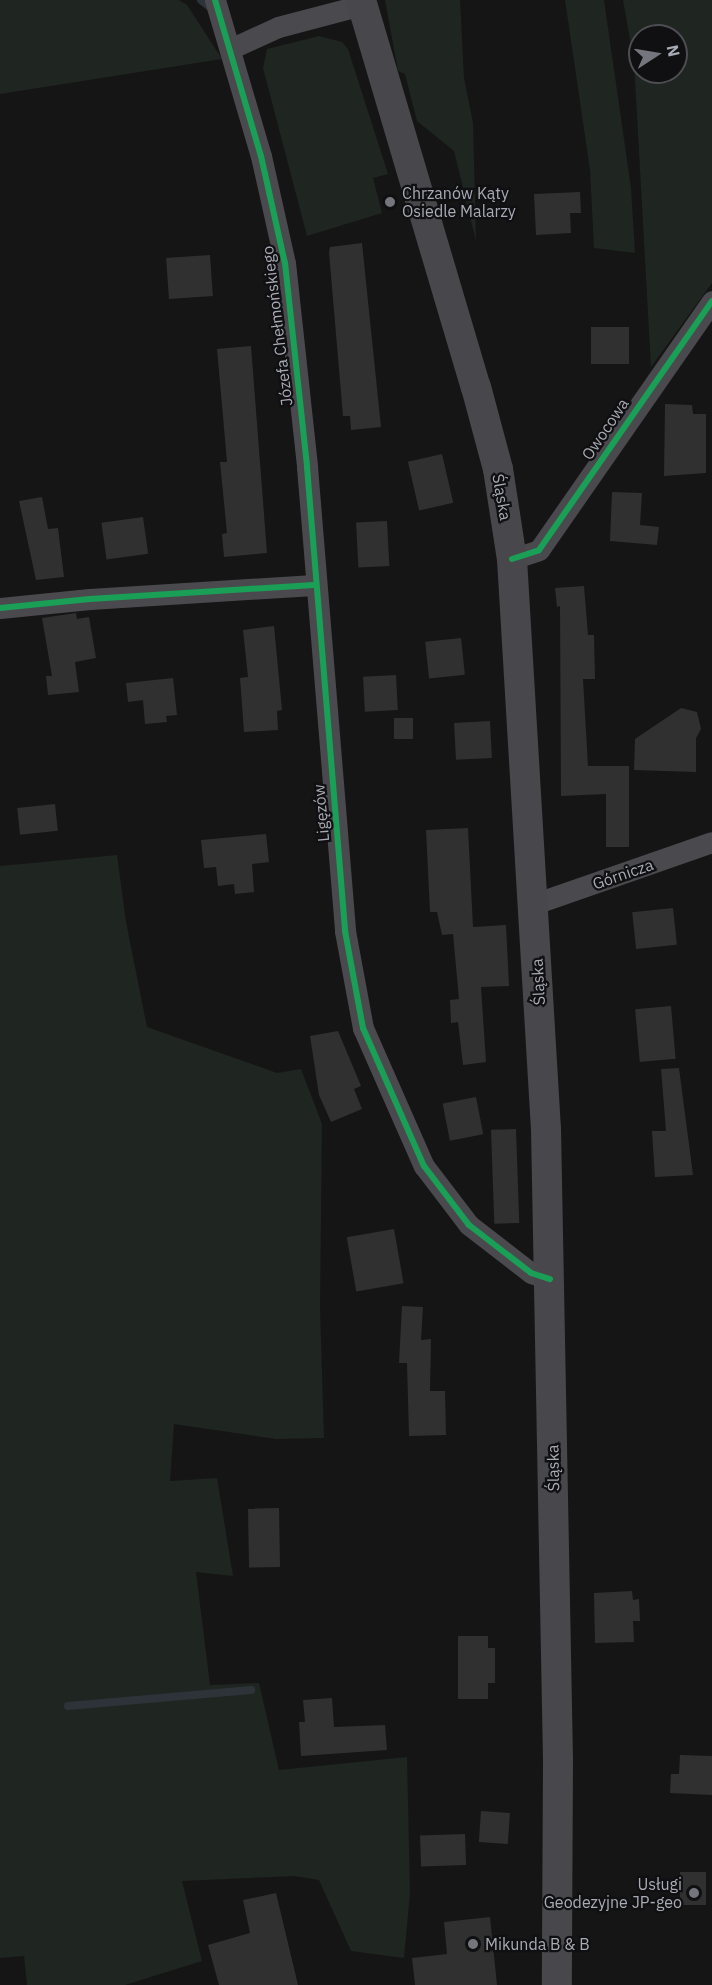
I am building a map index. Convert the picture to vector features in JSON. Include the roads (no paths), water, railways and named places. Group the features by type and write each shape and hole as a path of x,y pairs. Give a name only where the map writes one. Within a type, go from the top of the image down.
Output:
{"main road":[{"name":"Śląska","path":"361,3 476,387 498,469 512,559 534,904 550,1279 558,1760 557,1985"}],"street":[{"name":"Józefa Chełmońskiego","path":"215,0 261,156 285,263 314,585"},
{"path":"230,49 278,27 361,3"},
{"name":"Owocowa","path":"512,559 539,550 712,301"},
{"path":"0,608 90,598 314,585"},
{"name":"Ligęzów","path":"314,585 345,931 363,1028 424,1166 469,1226 531,1273 550,1279"},
{"name":"Górnicza","path":"534,904 712,842"}],"waterway":[{"path":"201,0 210,7"},
{"path":"68,1706 251,1690"}],"place":[{"name":"Chrzanów Kąty Osiedle Malarzy","path":"390,202"},
{"name":"Usługi Geodezyjne JP-geo","path":"694,1893"},
{"name":"Mikunda B & B","path":"473,1944"}]}
